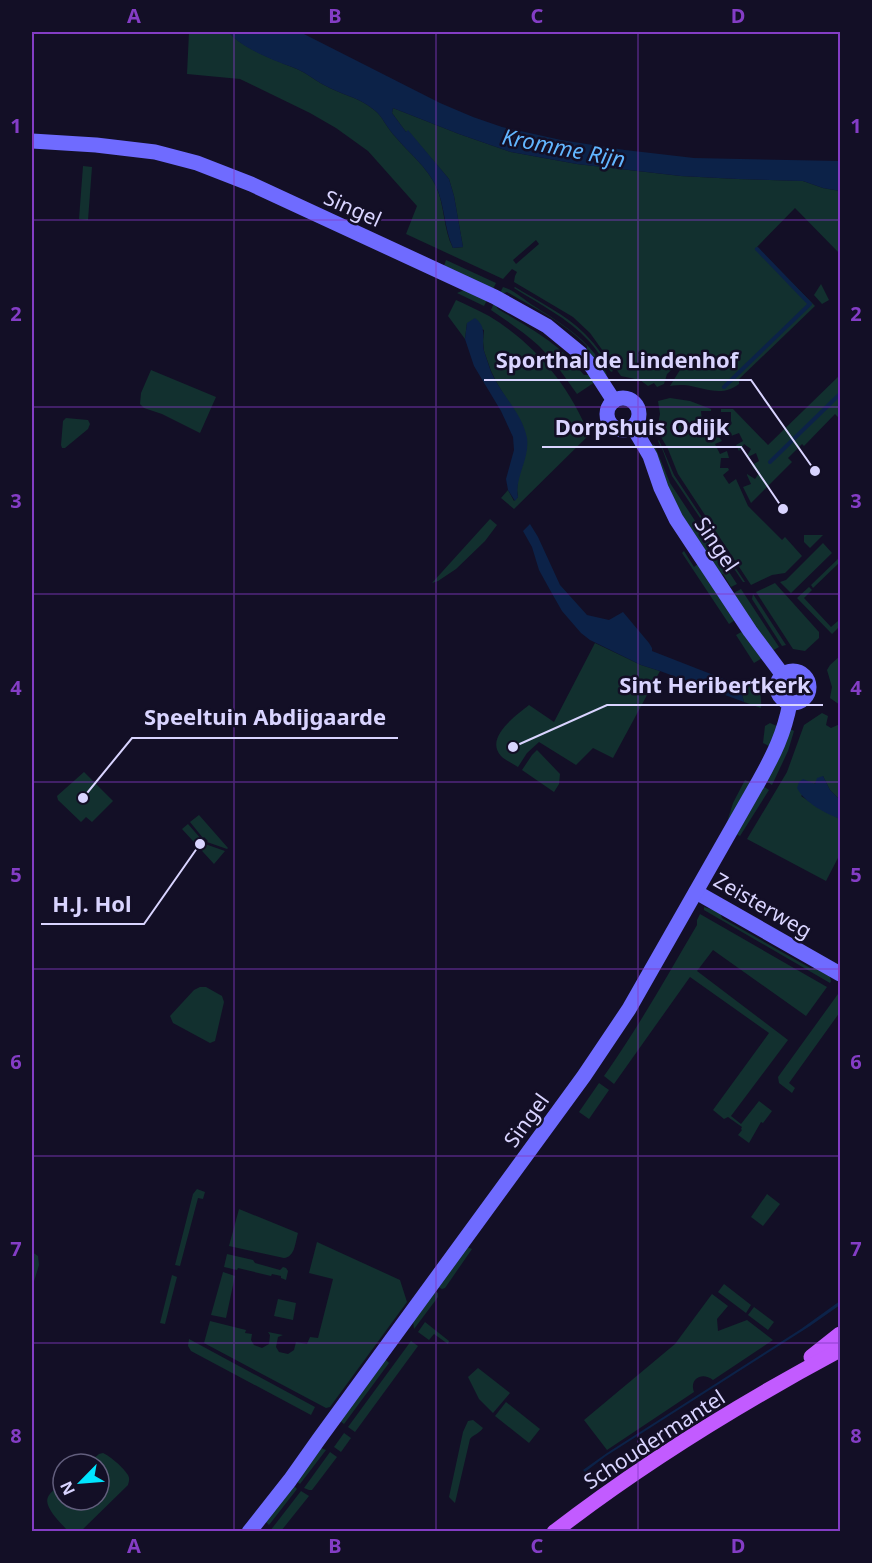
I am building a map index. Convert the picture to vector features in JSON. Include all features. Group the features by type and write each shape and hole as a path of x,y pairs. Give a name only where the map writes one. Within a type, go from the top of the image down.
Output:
{"main road":[{"name":"Schoudermantel","path":"778,1383 840,1334"},
{"name":"Schoudermantel","path":"554,1532 665,1454 778,1383 840,1350"}],"street":[{"name":"Singel","path":"32,141 155,152 197,163 251,184 475,288 547,326 580,352 614,401"},
{"path":"622,398 637,406 639,417 633,427 623,430 609,422 608,411 614,401 622,398"},
{"name":"Singel","path":"633,427 650,456 664,497 675,519 750,631 782,674"},
{"path":"793,671 803,675 809,688 806,697 798,703 790,703 779,697 776,685 782,674 793,671"},
{"name":"Singel","path":"249,1532 290,1480 584,1076 629,1009 778,746 790,703"},
{"name":"Zeisterweg","path":"696,892 840,974"}],"green space":[{"path":"189,32 229,32 241,43 258,52 367,105 379,115 436,186 447,233 453,248 463,247 449,179 408,131 406,132 392,113 393,108 511,152 577,164 681,176 803,181 840,191 840,254 795,208 757,247 815,306 739,379 739,384 732,388 719,391 684,385 670,386 683,365 680,362 667,374 664,384 657,387 654,383 648,386 640,380 621,376 590,333 573,317 514,282 517,272 512,269 503,279 406,234 417,206 368,151 336,128 240,79 187,74","holes":["536,240 539,244 516,264 513,260"]},
{"path":"83,166 92,167 88,220 79,219"},
{"path":"446,260 496,283 493,289 444,266"},
{"path":"821,284 829,300 822,304 814,295"},
{"path":"503,287 515,293 566,327 576,335 586,344 594,353 607,375 605,376 587,352 587,346 569,330 507,292 500,293"},
{"path":"515,287 577,327 597,347 613,371 611,372 595,348 581,333 563,318"},
{"path":"464,290 487,300 484,306 457,293"},
{"path":"456,300 489,316 505,327 521,339 549,367 572,400 589,435 514,509 501,498 508,490 514,501 518,497 522,424 491,371 484,351 484,330 467,323 465,339 448,316"},
{"path":"494,303 498,309 555,345 584,375 590,375 595,382 577,394 539,346 491,310"},
{"path":"151,370 216,397 200,433 162,414 144,408 140,404 141,393"},
{"path":"840,375 840,419 835,414 804,446 802,444 788,458 792,462 751,503 743,487 751,484 747,474 755,479 759,473 752,465 759,461 756,453 747,456 751,449 744,444 739,451 736,445 743,441 739,433 731,436 721,424 731,424 731,412 721,412 721,409 733,409 768,445"},
{"path":"670,398 690,401 711,409 711,411 701,411 702,423 712,424 722,441 715,444 720,454 727,451 729,458 721,458 720,468 729,470 723,475 729,484 736,479 748,506 782,540 785,537 802,556 785,573 772,575 751,585 678,474 657,430 660,414 658,401"},
{"path":"66,418 88,420 90,424 88,429 62,448 63,421"},
{"path":"659,440 674,475 745,582 672,476"},
{"path":"654,444 670,483 737,584 731,587 723,574 719,576 685,524 650,446"},
{"path":"490,519 497,525 485,541 456,569 432,583"},
{"path":"804,535 823,535 810,548 804,542"},
{"path":"823,543 832,553 791,593 780,582 786,580"},
{"path":"684,551 694,567 698,564 735,620 729,624 682,553"},
{"path":"839,558 840,562 813,588 811,585"},
{"path":"775,583 819,632 819,638 805,651 793,649 756,592"},
{"path":"809,587 812,590 804,598 831,627 838,621 839,623 838,628 832,634 797,598"},
{"path":"741,589 779,647 772,651 732,594"},
{"path":"753,594 786,645 782,646 752,599"},
{"path":"743,631 764,657 754,663 736,635"},
{"path":"595,643 641,665 660,671 613,758 593,748 576,765 539,742 527,753 518,767 501,756 497,749 499,734 529,705 554,722"},
{"path":"840,656 840,705 830,698 832,687 827,670"},
{"path":"755,676 760,692 761,708 744,702 739,685"},
{"path":"822,713 828,716 826,725 831,728 840,724 840,800 830,790 823,776 801,796 840,819 840,854 826,881 747,839 787,772 804,725"},
{"path":"770,723 779,727 771,747 763,743 765,726"},
{"path":"790,729 794,731 788,751 772,785 766,781"},
{"path":"537,750 560,774 559,784 554,792 522,770"},
{"path":"84,772 113,801 92,822 86,817 81,822 58,800 57,796"},
{"path":"745,780 752,783 729,823 727,822 733,803"},
{"path":"763,786 769,790 740,836 736,834"},
{"path":"199,815 227,849 207,842 203,838 190,822"},
{"path":"188,824 201,839 199,846 205,844 225,851 214,864 182,829"},
{"path":"704,907 720,912 722,918 812,969 817,967 829,974 830,983 704,910"},
{"path":"700,914 827,987 806,1016 713,950 697,971 788,1040 731,1116 741,1124 759,1101 772,1111 763,1123 761,1122 749,1143 738,1135 742,1127 728,1117 724,1119 713,1110 769,1033 690,977 614,1084 604,1076 663,983 697,925"},
{"path":"206,987 222,996 224,1002 215,1041 210,1043 173,1023 170,1016 194,990"},
{"path":"838,994 840,1012 789,1083 795,1088 792,1093 779,1083 778,1077"},
{"path":"599,1083 609,1090 589,1119 579,1112"},
{"path":"197,1189 205,1192 203,1199 198,1198 180,1266 175,1265 193,1194"},
{"path":"767,1194 780,1204 763,1226 751,1217"},
{"path":"239,1209 298,1233 290,1255 284,1258 229,1246"},
{"path":"317,1242 400,1280 407,1302 330,1407 326,1408 204,1343 210,1321 246,1330 245,1333 252,1334 251,1340 254,1345 262,1348 269,1344 268,1332 283,1335 278,1337 276,1347 279,1352 288,1354 294,1350 296,1342 307,1344 310,1337 318,1338 333,1279 309,1273"},
{"path":"467,1247 472,1249 445,1288 438,1287"},
{"path":"32,1252 38,1256 39,1265 32,1288"},
{"path":"227,1254 280,1270 283,1267 286,1268 288,1271 286,1280 272,1274 271,1276 224,1267"},
{"path":"223,1272 235,1276 226,1318 211,1315"},
{"path":"172,1275 177,1277 165,1324 160,1323"},
{"path":"724,1284 751,1305 746,1313 718,1292"},
{"path":"435,1291 438,1297 414,1329 413,1321"},
{"path":"712,1294 728,1306 717,1319 718,1331 747,1320 773,1340 713,1380 705,1376 697,1378 693,1383 694,1392 607,1450 584,1420 675,1344"},
{"path":"278,1299 296,1303 293,1320 274,1316"},
{"path":"754,1307 774,1322 768,1330 748,1315"},
{"path":"425,1322 449,1341 448,1344 434,1334 429,1340 418,1332"},
{"path":"189,1339 315,1407 311,1415 191,1351 188,1346"},
{"path":"411,1341 418,1346 355,1432 348,1427"},
{"path":"385,1359 389,1363 344,1424 340,1421"},
{"path":"478,1368 510,1393 493,1413 479,1399 468,1377"},
{"path":"506,1402 540,1429 529,1443 495,1416"},
{"path":"473,1420 483,1428 470,1439 455,1503 449,1497 463,1432 468,1421"},
{"path":"344,1433 351,1438 341,1452 334,1447"},
{"path":"321,1448 326,1450 300,1484 296,1481"},
{"path":"330,1452 337,1457 312,1490 304,1488"},
{"path":"111,1458 126,1472 129,1478 128,1485 111,1502"},
{"path":"293,1485 297,1489 269,1525 265,1521"},
{"path":"301,1491 309,1496 281,1531 270,1531"},
{"path":"51,1492 51,1510 48,1506 48,1497"},
{"path":"52,1512 100,1512 81,1531 68,1531"}],"water":[{"name":"Kromme Rijn","path":"229,32 300,32 440,103 473,117 502,127 561,140 694,158 840,161 840,191 803,181 681,176 577,164 511,152 393,108 392,113 406,132 408,130 449,179 463,247 453,248 436,186 426,170 377,113 362,101 330,88 301,71 249,48"},
{"path":"475,318 483,329 484,351 490,369 520,420 527,438 526,453 518,483 518,497 515,501 508,490 506,479 514,450 513,437 501,411 474,366 465,339 467,323"},
{"path":"530,524 560,585 587,615 609,620 623,612 649,643 652,651 739,685 744,702 641,665 590,640 581,633 562,611 539,570 532,547 523,531"},
{"path":"823,776 830,790 840,800 840,819 810,803 797,788 803,779 815,784 817,778"},
{"path":"840,1301 840,1305 810,1326 606,1456 585,1472 583,1470 801,1329"}],"waterway":[{"path":"724,387 810,304 757,249"},
{"path":"770,462 840,394"}],"place":[{"name":"Sporthal de Lindenhof","path":"815,471"},
{"name":"Dorpshuis Odijk","path":"783,509"},
{"name":"Sint Heribertkerk","path":"513,747"},
{"name":"Speeltuin Abdijgaarde","path":"83,798"},
{"name":"H.J. Hol","path":"200,844"}]}
